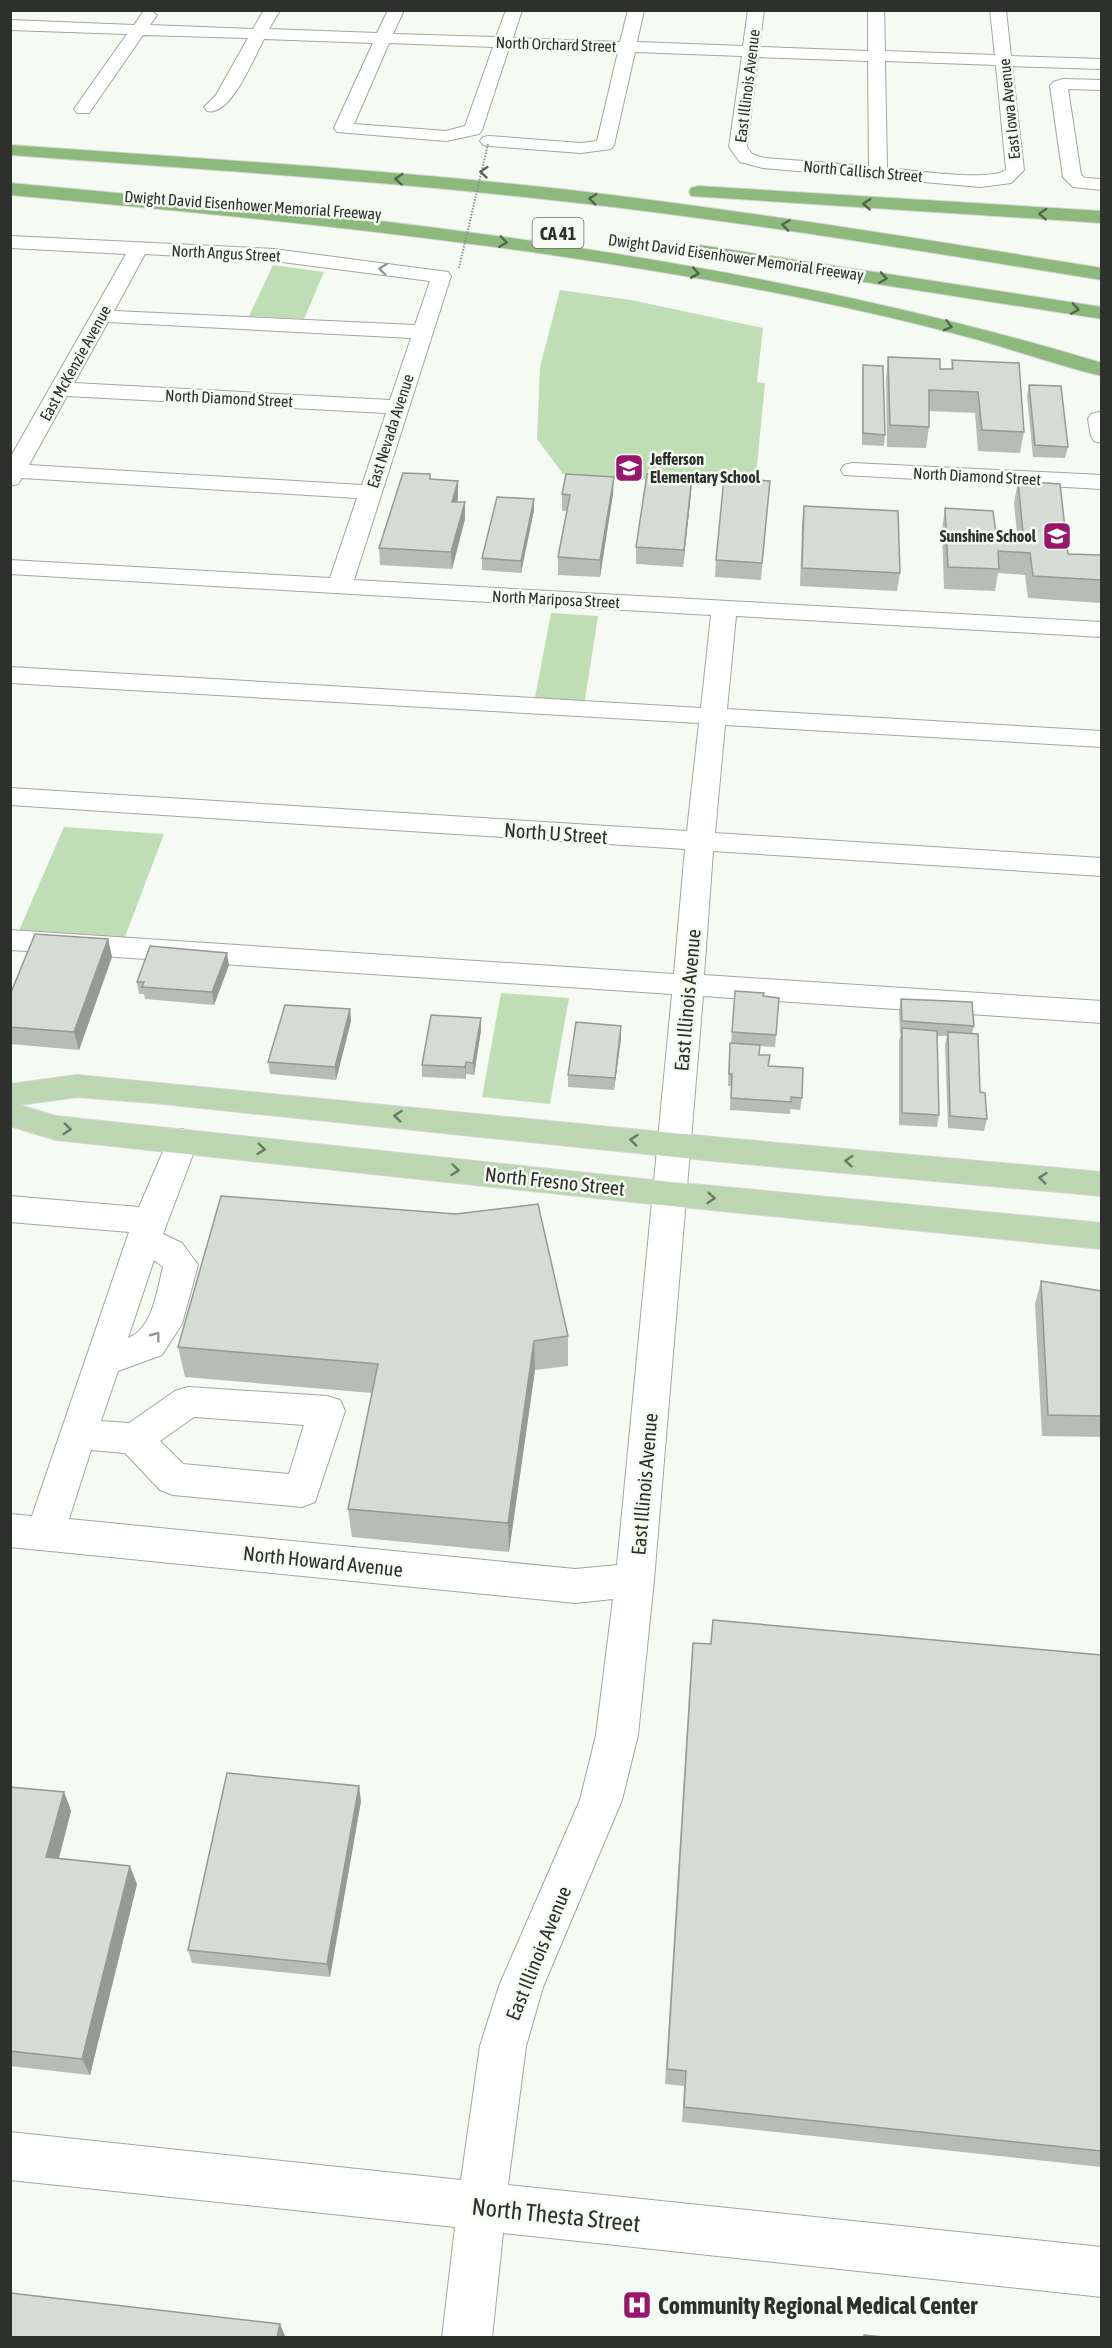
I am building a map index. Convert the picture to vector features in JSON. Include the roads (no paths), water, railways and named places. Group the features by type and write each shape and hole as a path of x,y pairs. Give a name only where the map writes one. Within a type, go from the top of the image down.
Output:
{"highway":[{"path":"10,150 373,162 647,187"},
{"name":"Dwight David Eisenhower Memorial Freeway","path":"10,150 470,186 637,204 906,242 1101,274"},
{"path":"10,188 342,220 682,270 875,308 953,327 1101,370"},
{"name":"Dwight David Eisenhower Memorial Freeway","path":"10,188 374,214 625,241"},
{"path":"682,191 1101,217"},
{"path":"906,242 1101,267"},
{"name":"Dwight David Eisenhower Memorial Freeway","path":"670,247 1101,313"}],"main road":[{"path":"10,1095 77,1086 231,1098 674,1145 1101,1184"},
{"name":"North Fresno Street","path":"10,1114 56,1128 671,1194 1101,1236"}],"street":[{"path":"14,29 32,10"},
{"path":"83,109 152,10"},
{"path":"213,107 223,98 272,10"},
{"path":"396,10 344,128 446,136 473,130 514,10"},
{"path":"488,143 580,148 605,145 636,10"},
{"name":"East Illinois Avenue","path":"746,158 738,147 756,10"},
{"path":"876,10 878,172"},
{"name":"East Iowa Avenue","path":"981,181 1003,180 1012,176 1015,170 998,10"},
{"name":"North Orchard Street","path":"14,29 140,29 1101,64"},
{"path":"1101,85 1063,84 1059,86 1072,177 1080,183 1101,185"},
{"name":"North Callisch Street","path":"746,158 763,163 981,181"},
{"name":"North Angus Street","path":"10,242 274,255 450,272"},
{"name":"East McKenzie Avenue","path":"13,475 139,248"},
{"name":"East Nevada Avenue","path":"340,586 422,332 450,272"},
{"path":"101,316 422,332"},
{"name":"North Diamond Street","path":"60,389 398,407"},
{"name":"North Diamond Street","path":"852,470 1101,482"},
{"path":"13,475 371,492"},
{"name":"North Mariposa Street","path":"10,567 1101,630"},
{"name":"East Illinois Avenue","path":"467,2337 503,2046 520,1986 601,1800 615,1746 635,1580 671,1194 700,842 724,609"},
{"path":"10,675 1101,739"},
{"name":"North U Street","path":"10,796 1101,867"},
{"path":"10,940 1101,1012"},
{"path":"28,1532 78,1434 147,1231 182,1141"},
{"path":"10,1209 147,1231 182,1265 164,1324 149,1345 104,1361"},
{"path":"78,1434 135,1439 188,1402 327,1411 302,1491 172,1479 135,1439"},
{"name":"North Howard Avenue","path":"28,1532 574,1586 635,1580"},
{"name":"North Thesta Street","path":"10,2156 1101,2272"}],"place":[{"name":"Jefferson Elementary School","path":"629,468"},
{"name":"Sunshine School","path":"1057,536"},
{"name":"Community Regional Medical Center","path":"637,2305"}]}
